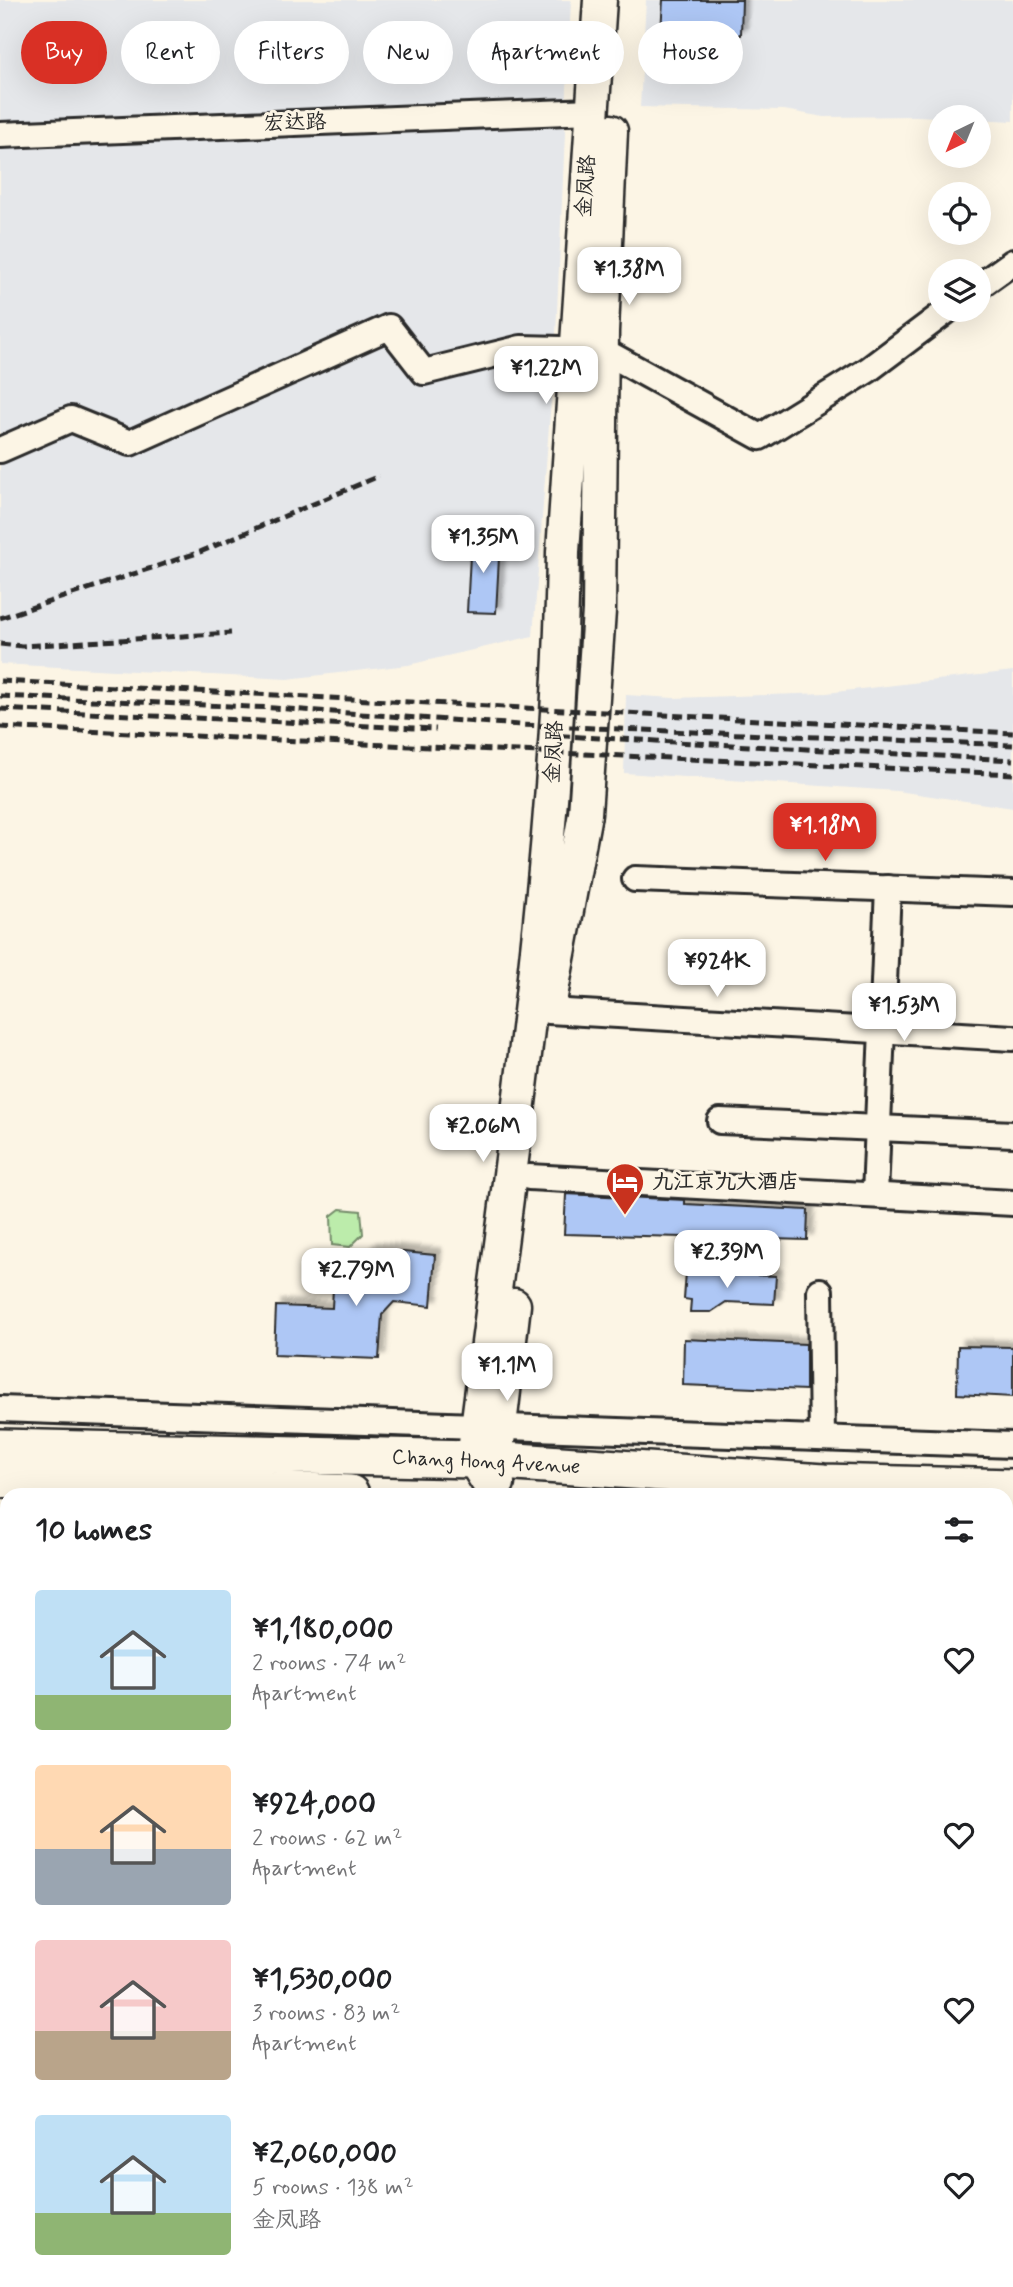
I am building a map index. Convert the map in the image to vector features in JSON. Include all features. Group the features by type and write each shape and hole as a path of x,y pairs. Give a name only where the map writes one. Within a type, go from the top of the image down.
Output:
{"highway":[{"name":"Chang Hong Avenue","path":"0,1448 67,1475 261,1488"},
{"name":"Chang Hong Avenue","path":"0,1479 490,1460 824,1483 1013,1488"}],"main road":[{"name":"金凤路","path":"490,1460 549,1011 585,814 600,572 589,350 591,111 600,0"},
{"name":"金凤路","path":"490,1460 551,816 617,0"}],"street":[{"name":"宏达路","path":"0,135 591,111"},
{"path":"991,278 1013,262"},
{"path":"0,450 71,419 130,443 389,327 424,372 522,348 589,350 760,437 867,370 932,322"},
{"path":"635,879 1013,893"},
{"path":"875,1195 888,888"},
{"path":"549,1011 1013,1038"},
{"path":"720,1121 1013,1134"},
{"path":"529,1177 1013,1203"},
{"path":"820,1291 822,1438"},
{"path":"0,1409 129,1412 490,1460 822,1438 1013,1445"},
{"path":"67,1475 129,1412"}],"shaded area":[{"path":"0,0 571,0 570,21 467,21 467,84 567,84 556,334 533,636 408,665 287,679 0,664"},
{"path":"646,0 1013,0 1013,121 991,120 991,105 928,105 928,117 824,117 784,110 640,107 641,84 743,84 743,21 645,21"},
{"path":"1013,671 1013,808 897,791 624,773 626,695 674,698 827,693"}],"green space":[{"path":"340,1209 361,1211 363,1234 350,1247 332,1245 331,1216"}],"building":[{"path":"663,0 742,0 741,21 662,21"},
{"path":"471,537 500,539 496,613 467,612"},
{"path":"566,1194 685,1200 685,1204 808,1210 807,1240 564,1234"},
{"path":"371,1249 435,1255 431,1306 394,1302 382,1315 379,1359 274,1355 276,1306 332,1308 333,1287"},
{"path":"686,1272 776,1276 774,1304 726,1302 711,1312 690,1312 691,1300 684,1299"},
{"path":"684,1339 806,1344 806,1390 683,1385"},
{"path":"958,1346 1013,1347 1013,1397 957,1394"}],"railway":[{"path":"0,618 200,552 379,476"},
{"path":"0,644 22,646 231,633"},
{"path":"0,681 1013,733"},
{"path":"0,696 274,708 521,725 1013,745"},
{"path":"0,709 436,729"},
{"path":"0,727 1013,774"},
{"path":"545,735 1013,760"}],"place":[{"name":"九江京九大酒店","path":"625,1216"}]}
